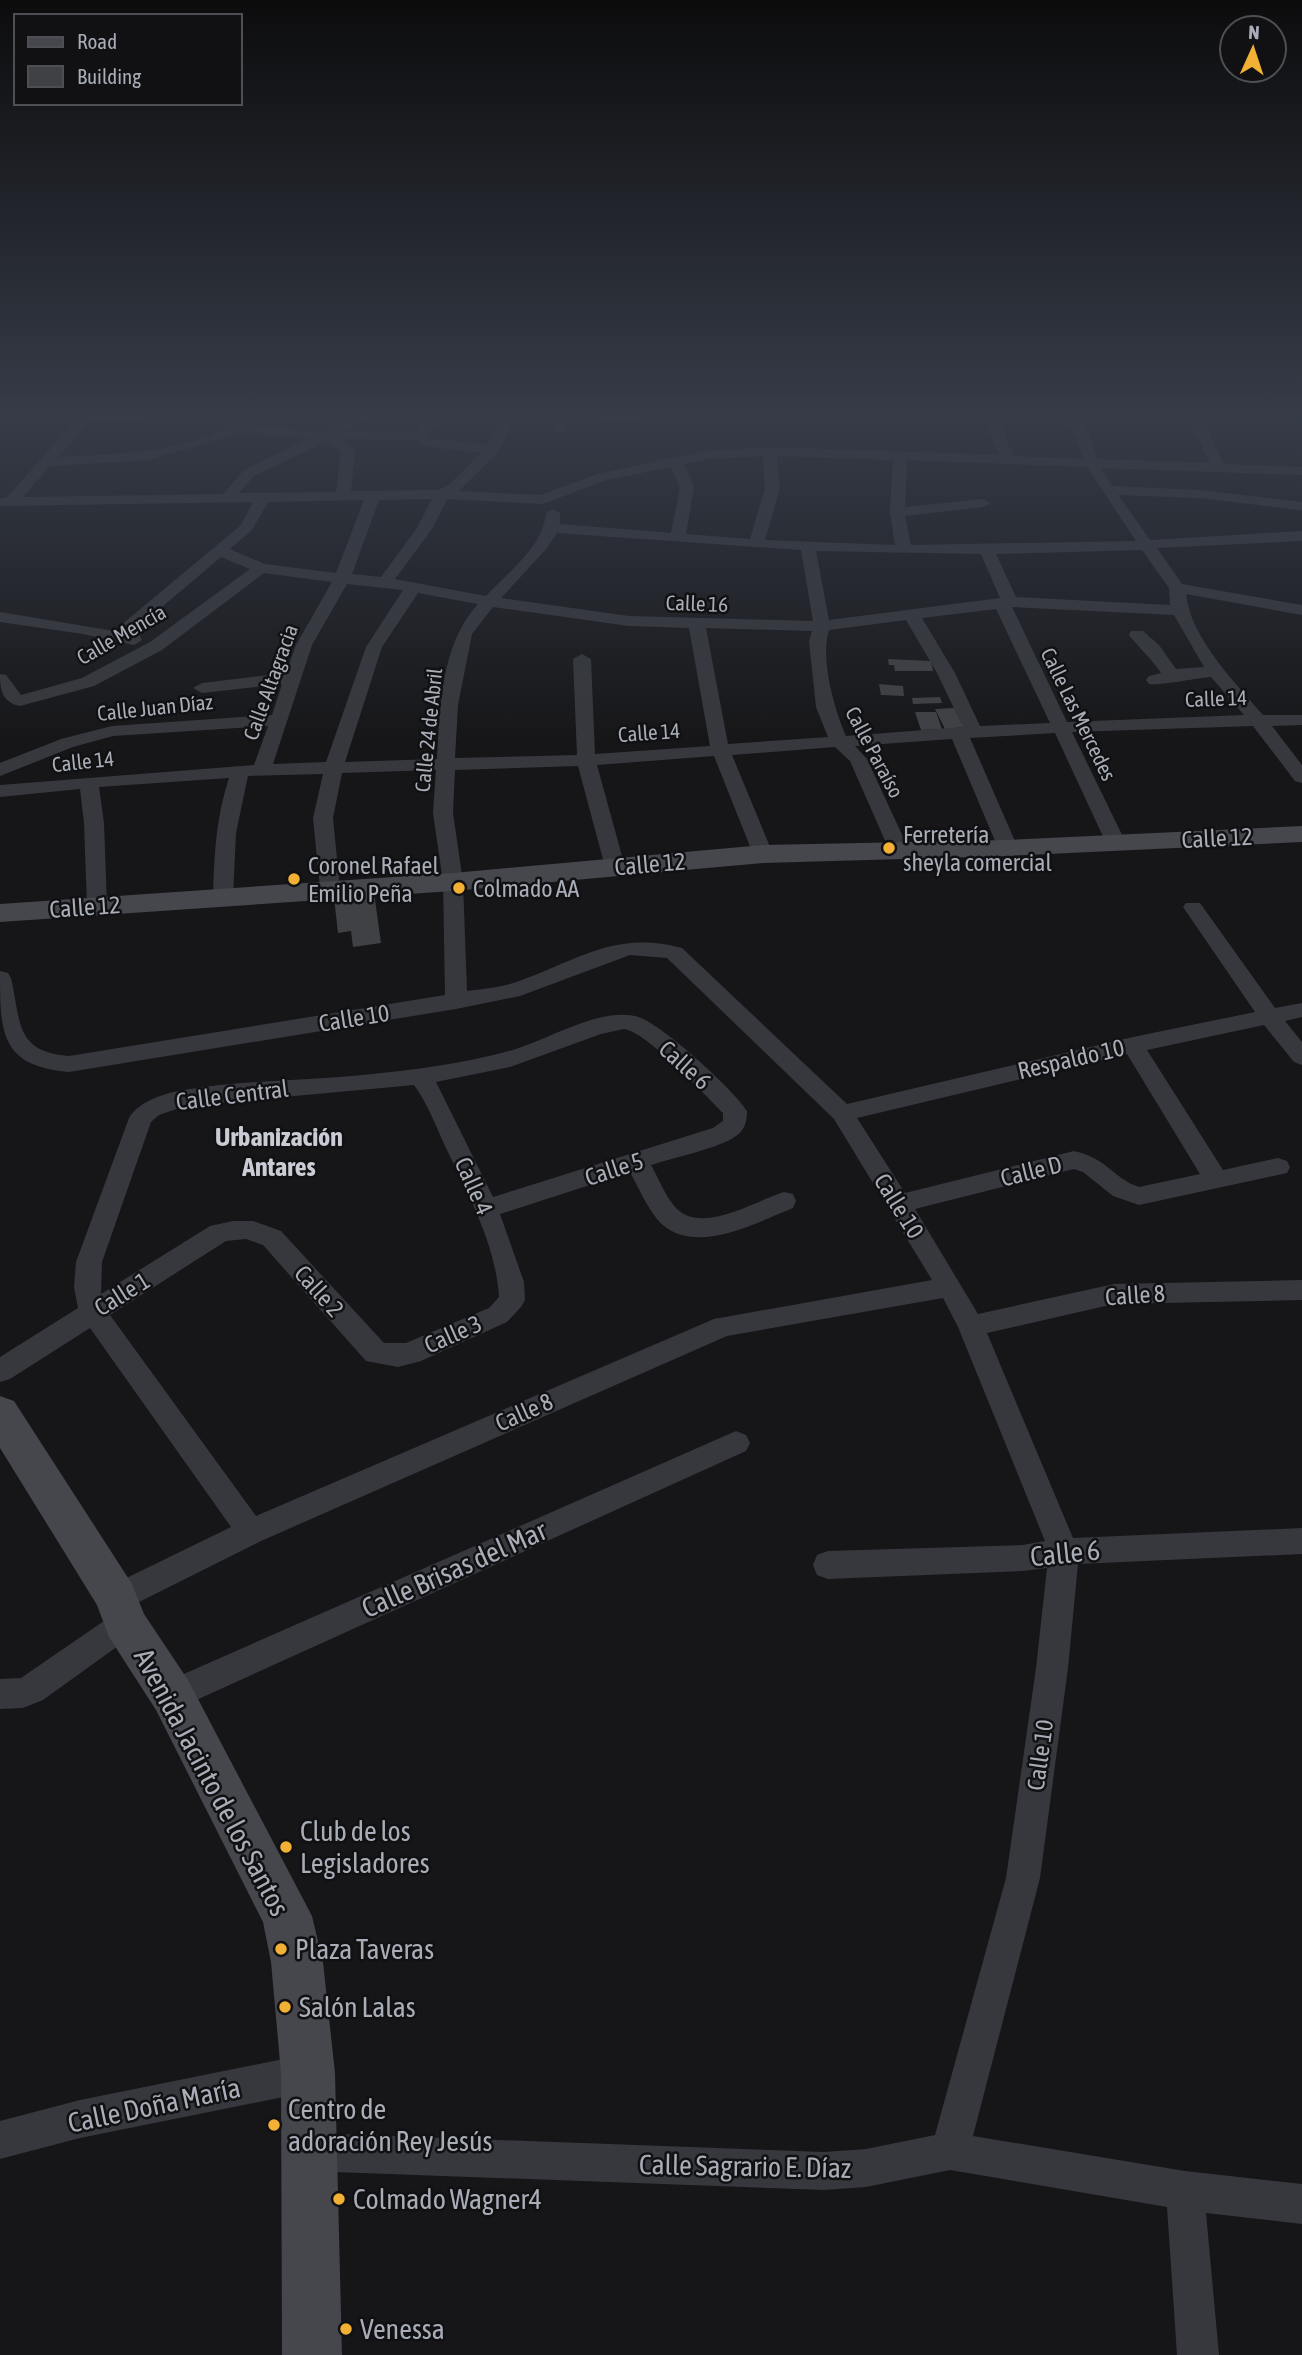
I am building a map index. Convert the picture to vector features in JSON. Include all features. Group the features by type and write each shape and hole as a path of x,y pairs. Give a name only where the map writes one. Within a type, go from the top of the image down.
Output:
{"main road":[{"name":"Calle 12","path":"0,913 453,882 763,854 1008,848 1302,834"},
{"name":"Avenida Jacinto de los Santos","path":"0,1413 172,1695 287,1916 298,1962 308,2073 312,2355"}],"street":[{"path":"118,636 220,551 250,522"},
{"name":"Calle Altagracia","path":"262,770 304,645 342,579 363,522"},
{"path":"385,582 427,522"},
{"path":"552,522 552,528 677,539 904,550 1109,548 1302,536"},
{"path":"677,539 680,522"},
{"path":"756,544 763,522"},
{"path":"899,522 904,550"},
{"path":"1129,522 1177,588 1179,610 1215,671 1258,720 1302,777"},
{"name":"Calle 24 de Abril","path":"456,1002 453,882 443,813 449,705 464,634 473,619 526,566 552,528"},
{"name":"Calle Paraíso","path":"808,547 822,626 817,641 825,707 839,741 858,759 900,852"},
{"name":"Calle Las Mercedes","path":"986,548 1006,603 1116,843"},
{"name":"Calle 16","path":"220,551 261,568 292,575 414,586 593,617 697,624 822,626 1006,603 1179,610"},
{"name":"Calle Mencía","path":"0,679 16,700 25,701 88,682 156,646 261,568"},
{"path":"330,889 323,818 334,767 374,647 414,586"},
{"path":"1177,588 1302,610"},
{"path":"911,614 946,673 1008,848"},
{"path":"0,617 118,636 156,646"},
{"path":"697,624 720,750 763,854"},
{"path":"1136,635 1153,649 1163,678 1215,671"},
{"path":"582,659 586,760 615,867"},
{"path":"202,688 292,678"},
{"name":"Calle Juan Díaz","path":"0,770 67,743 112,731 278,720"},
{"name":"Calle 14","path":"0,791 262,770 586,760 966,732 1302,720"},
{"name":"Calle Altagracia","path":"223,897 224,840 229,805 240,772"},
{"path":"89,783 94,823 97,906"},
{"path":"1193,907 1268,1015 1302,1057"},
{"name":"Calle 10","path":"0,978 19,1048 35,1060 50,1064 69,1064 512,991 610,953 631,948 653,948 674,953 842,1113 950,1287 971,1326 1063,1552 1052,1668 1023,1878 950,2151"},
{"name":"Respaldo 10","path":"842,1113 1133,1045 1302,1010"},
{"name":"Calle Central","path":"251,1532 93,1312 86,1288 89,1262 141,1118 151,1109 183,1098 421,1077 472,1069 524,1056 604,1025 625,1021"},
{"name":"Calle 6","path":"625,1021 645,1028 729,1104 735,1111 736,1119"},
{"path":"1133,1045 1217,1181"},
{"name":"Calle 4","path":"421,1077 432,1093 485,1209 512,1278 512,1300"},
{"name":"Calle 5","path":"485,1209 720,1134 732,1127 736,1119"},
{"name":"Calle D","path":"898,1204 1074,1160 1091,1164 1131,1195 1217,1181 1278,1167"},
{"path":"637,1162 667,1214 685,1227 710,1228 784,1201"},
{"name":"Calle 1","path":"0,1371 219,1233 249,1229"},
{"name":"Calle 2","path":"249,1229 272,1238 370,1348 387,1356"},
{"name":"Calle 8","path":"0,1693 23,1693 32,1689 121,1610 251,1532 723,1326 950,1287"},
{"name":"Calle 8","path":"971,1326 1114,1294 1302,1290"},
{"name":"Calle 3","path":"387,1356 411,1353 498,1315 512,1300"},
{"name":"Calle Brisas del Mar","path":"172,1695 736,1443"},
{"name":"Calle 6","path":"828,1565 1023,1558 1063,1552 1302,1541"},
{"name":"Calle Doña María","path":"0,2140 80,2119 308,2073"},
{"name":"Calle Sagrario E. Díaz","path":"308,2152 824,2171 866,2168 950,2151 1185,2191 1302,2204"},
{"path":"1185,2191 1198,2355"}],"building":[{"path":"888,659 931,661 933,671 895,671 894,665 889,665"},
{"path":"879,684 903,686 904,696 881,695"},
{"path":"940,697 942,703 913,704 912,698"},
{"path":"954,708 964,727 945,729 935,709"},
{"path":"915,712 936,712 942,729 921,730"},
{"path":"374,893 381,943 353,947 351,931 338,933 334,898"}],"place":[{"name":"Ferretería sheyla comercial","path":"889,848"},
{"name":"Coronel Rafael Emilio Peña","path":"294,879"},
{"name":"Colmado AA","path":"459,888"},
{"name":"Club de los Legisladores","path":"286,1847"},
{"name":"Plaza Taveras","path":"281,1949"},
{"name":"Salón Lalas","path":"285,2007"},
{"name":"Centro de adoración Rey Jesús","path":"274,2125"},
{"name":"Colmado Wagner4","path":"339,2199"},
{"name":"Venessa","path":"346,2329"}],"district":[{"name":"Urbanización Antares","path":"279,1152"}]}
